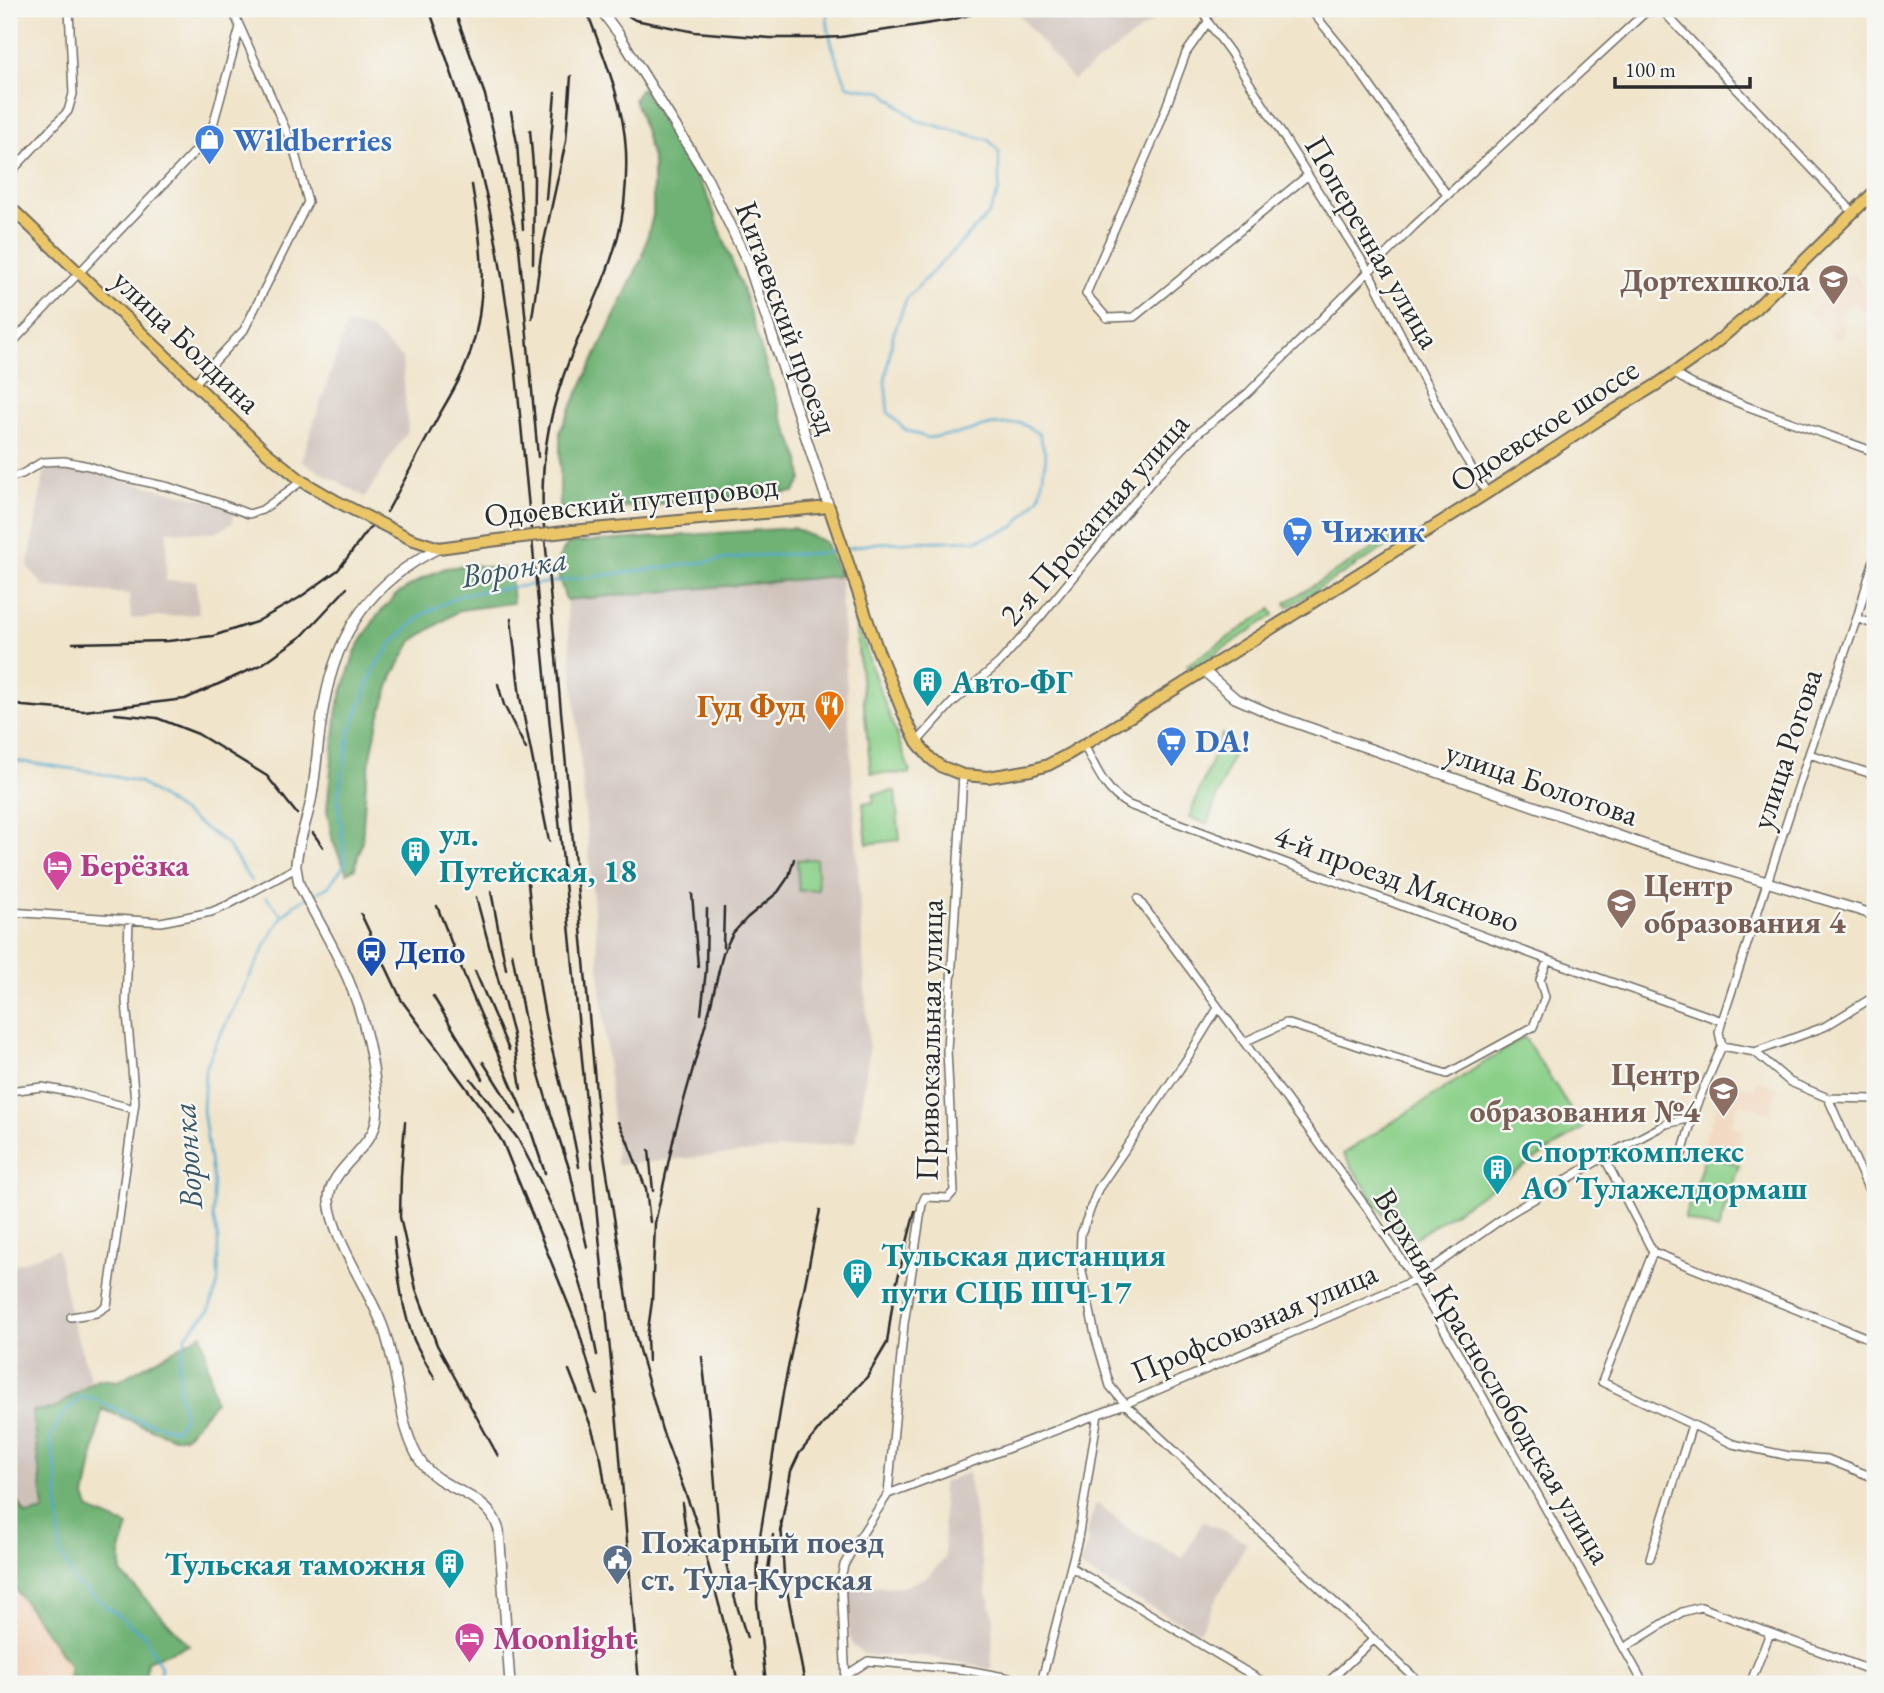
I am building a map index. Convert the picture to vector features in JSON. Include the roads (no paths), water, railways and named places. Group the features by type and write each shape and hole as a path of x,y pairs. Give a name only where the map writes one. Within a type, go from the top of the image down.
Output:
{"main road":[{"name":"Одоевское шоссе","path":"829,507 877,648 906,720 917,742 930,758 940,766 963,775 988,777 1048,765 1204,671 1487,493 1713,346 1753,311 1875,191"},
{"name":"улица Болдина","path":"9,206 267,453 302,481 411,538 439,548"},
{"name":"Одоевский путепровод","path":"439,548 572,531 829,507"}],"street":[{"path":"9,174 68,111 73,94 69,9"},
{"path":"194,384 244,330 308,202 293,146 232,9"},
{"name":"Китаевский проезд","path":"600,9 618,33 704,172 747,263 829,507"},
{"name":"Поперечная улица","path":"1204,9 1208,22 1230,52 1368,270 1460,449 1487,493"},
{"path":"1310,9 1351,60 1447,195"},
{"name":"2-я Прокатная улица","path":"917,742 952,703 999,663 1151,482 1198,433 1248,393 1368,270 1649,9"},
{"path":"1661,9 1853,212"},
{"path":"1208,22 1186,54 1158,129 1086,294 1107,318 1134,317 1307,176"},
{"path":"9,346 210,136 240,27"},
{"path":"1867,200 1875,209"},
{"path":"1673,373 1692,384 1746,406 1875,452"},
{"path":"9,478 43,462 64,461 169,487 249,514 262,510 302,481"},
{"path":"439,548 422,557 378,590 343,640 332,671 322,714 310,810 296,867 299,884 352,987 371,1054 378,1111 367,1140 335,1179 330,1202 333,1217 344,1246 384,1328 408,1435 421,1462 446,1484 480,1503 492,1515 499,1530 510,1684"},
{"name":"улица Рогова","path":"1682,1154 1696,1105 1722,1046 1719,1032 1722,1021 1809,754 1857,618 1875,556"},
{"path":"1857,618 1875,625"},
{"name":"улица Болотова","path":"1204,671 1236,698 1276,716 1648,846 1875,915"},
{"name":"4-й проезд Мясново","path":"1084,745 1107,788 1129,805 1548,960 1722,1021"},
{"path":"1809,754 1875,775"},
{"name":"Привокзальная улица","path":"845,1680 841,1578 844,1565 856,1543 888,1494 904,1324 922,1204 925,1197 948,1198 954,1191 947,1050 963,775"},
{"path":"9,912 161,922 211,912 226,906 296,867"},
{"name":"Верхняя Краснослободская улица","path":"1138,899 1367,1208 1415,1280 1644,1684"},
{"path":"71,1317 96,1313 107,1306 135,1102 126,1002 129,920"},
{"path":"1244,1042 1286,1023 1447,1074 1533,1027 1545,997 1540,980 1548,960"},
{"path":"1722,1046 1755,1052 1824,1027 1875,996"},
{"path":"1219,1008 1098,1189 1081,1234 1080,1261 1095,1335 1110,1385 1125,1404 1421,1684"},
{"path":"1755,1052 1790,1082 1828,1098 1875,1099"},
{"path":"9,1091 42,1087 134,1109"},
{"path":"1828,1098 1875,1204"},
{"name":"Профсоюзная улица","path":"888,1494 1125,1404 1415,1280 1508,1214 1604,1157 1666,1124 1692,1118"},
{"path":"1604,1157 1653,1252 1875,1341"},
{"path":"1653,1252 1602,1382 1733,1444 1796,1457 1827,1459 1875,1478"},
{"path":"845,1680 868,1661 967,1670 1041,1684 1078,1539 1098,1414"},
{"path":"1650,1558 1692,1425"},
{"path":"1071,1567 1267,1684"},
{"path":"1624,1648 1682,1612 1701,1607 1875,1672"},
{"path":"1749,1684 1770,1633"},
{"path":"1325,1684 1374,1639"}],"waterway":[{"name":"Воронка","path":"827,9 833,49 848,86 883,92 916,120 989,140 999,152 999,190 989,214 907,298 893,335 885,381 888,412 904,429 927,438 957,434 990,425 1021,423 1039,434 1046,456 1040,496 1014,527 978,540 877,543 848,548"},
{"name":"Воронка","path":"158,1684 161,1667 145,1636 75,1582 60,1551 57,1475 50,1437 62,1415 82,1396 136,1419 176,1430 184,1416 179,1363 187,1334 209,1311 218,1283 218,1239 213,1216 213,1182 203,1110 205,1071 215,1045 283,916 295,904 328,887 345,864 338,798 350,732 375,667 394,641 423,614 463,594 751,556 841,550"},
{"path":"9,760 88,771 139,782 226,843 251,881"},
{"path":"266,897 282,915"}],"railway":[{"path":"429,9 461,103 487,198 500,263 516,373 618,1434 639,1684"},
{"path":"454,9 485,95 519,247 538,457"},
{"path":"586,9 612,79 621,115 626,151 625,194 613,254 569,362 552,414 544,464 543,516 599,1124 629,1310 662,1430 698,1527 738,1684"},
{"path":"617,9 635,20 695,32 770,38 841,37 951,20 990,9"},
{"path":"532,318 541,255 566,141 571,76"},
{"path":"546,199 555,93"},
{"path":"511,112 517,143 523,229"},
{"path":"530,130 534,178 533,263"},
{"path":"387,512 461,376 477,330 482,268 472,185"},
{"path":"73,643 168,641 213,636 256,622 299,598 338,570 372,525"},
{"path":"9,703 84,711 185,699 261,665 302,636 347,588"},
{"path":"511,619 520,697 549,841"},
{"path":"498,684 504,705 526,749"},
{"path":"115,714 157,718 198,734 267,776 297,814"},
{"path":"313,833 323,847"},
{"path":"648,1361 647,1337 652,1301 655,1223 675,1132 723,953 733,933 778,892 789,876 794,859"},
{"path":"528,883 544,1008 579,1167"},
{"path":"491,891 506,969"},
{"path":"692,894 698,966"},
{"path":"476,897 513,1035 521,1089"},
{"path":"437,906 530,1128 545,1173"},
{"path":"723,947 724,908"},
{"path":"701,1014 706,970 707,909"},
{"path":"361,914 402,1001 482,1109 503,1143 578,1328 597,1394"},
{"path":"512,953 528,1037 570,1171 587,1247"},
{"path":"475,971 509,1050"},
{"path":"433,996 483,1079"},
{"path":"483,1062 516,1114"},
{"path":"471,1079 518,1139 566,1237 587,1305 597,1355"},
{"path":"405,1122 400,1217 416,1289 437,1345 498,1456"},
{"path":"618,1122 646,1189 650,1222"},
{"path":"649,1150 653,1191"},
{"path":"766,1684 757,1602 758,1549 783,1393 820,1210"},
{"path":"780,1532 791,1471 799,1454 867,1377 887,1343 894,1293 915,1211"},
{"path":"394,1238 406,1315 416,1345 435,1379"},
{"path":"702,1357 719,1534 747,1638"},
{"path":"569,1370 601,1459 609,1511"},
{"path":"682,1503 689,1555"},
{"path":"781,1522 784,1575 805,1684"},
{"path":"765,1591 773,1535"}],"place":[{"name":"Wildberries","path":"210,167"},
{"name":"Дортехшкола","path":"1833,307"},
{"name":"Чижик","path":"1298,558"},
{"name":"Авто-ФГ","path":"928,709"},
{"name":"Гуд Фуд","path":"829,733"},
{"name":"DA!","path":"1172,768"},
{"name":"ул. Путейская, 18","path":"416,879"},
{"name":"Берёзка","path":"57,892"},
{"name":"Центр образования 4","path":"1621,930"},
{"name":"Депо","path":"372,979"},
{"name":"Центр образования №4","path":"1723,1119"},
{"name":"Спорткомплекс АО Тулажелдормаш","path":"1498,1196"},
{"name":"Тульская дистанция пути СЦБ ШЧ-17","path":"858,1300"},
{"name":"Пожарный поезд ст. Тула-Курская","path":"618,1587"},
{"name":"Тульская таможня","path":"449,1591"},
{"name":"Moonlight","path":"470,1665"}]}
